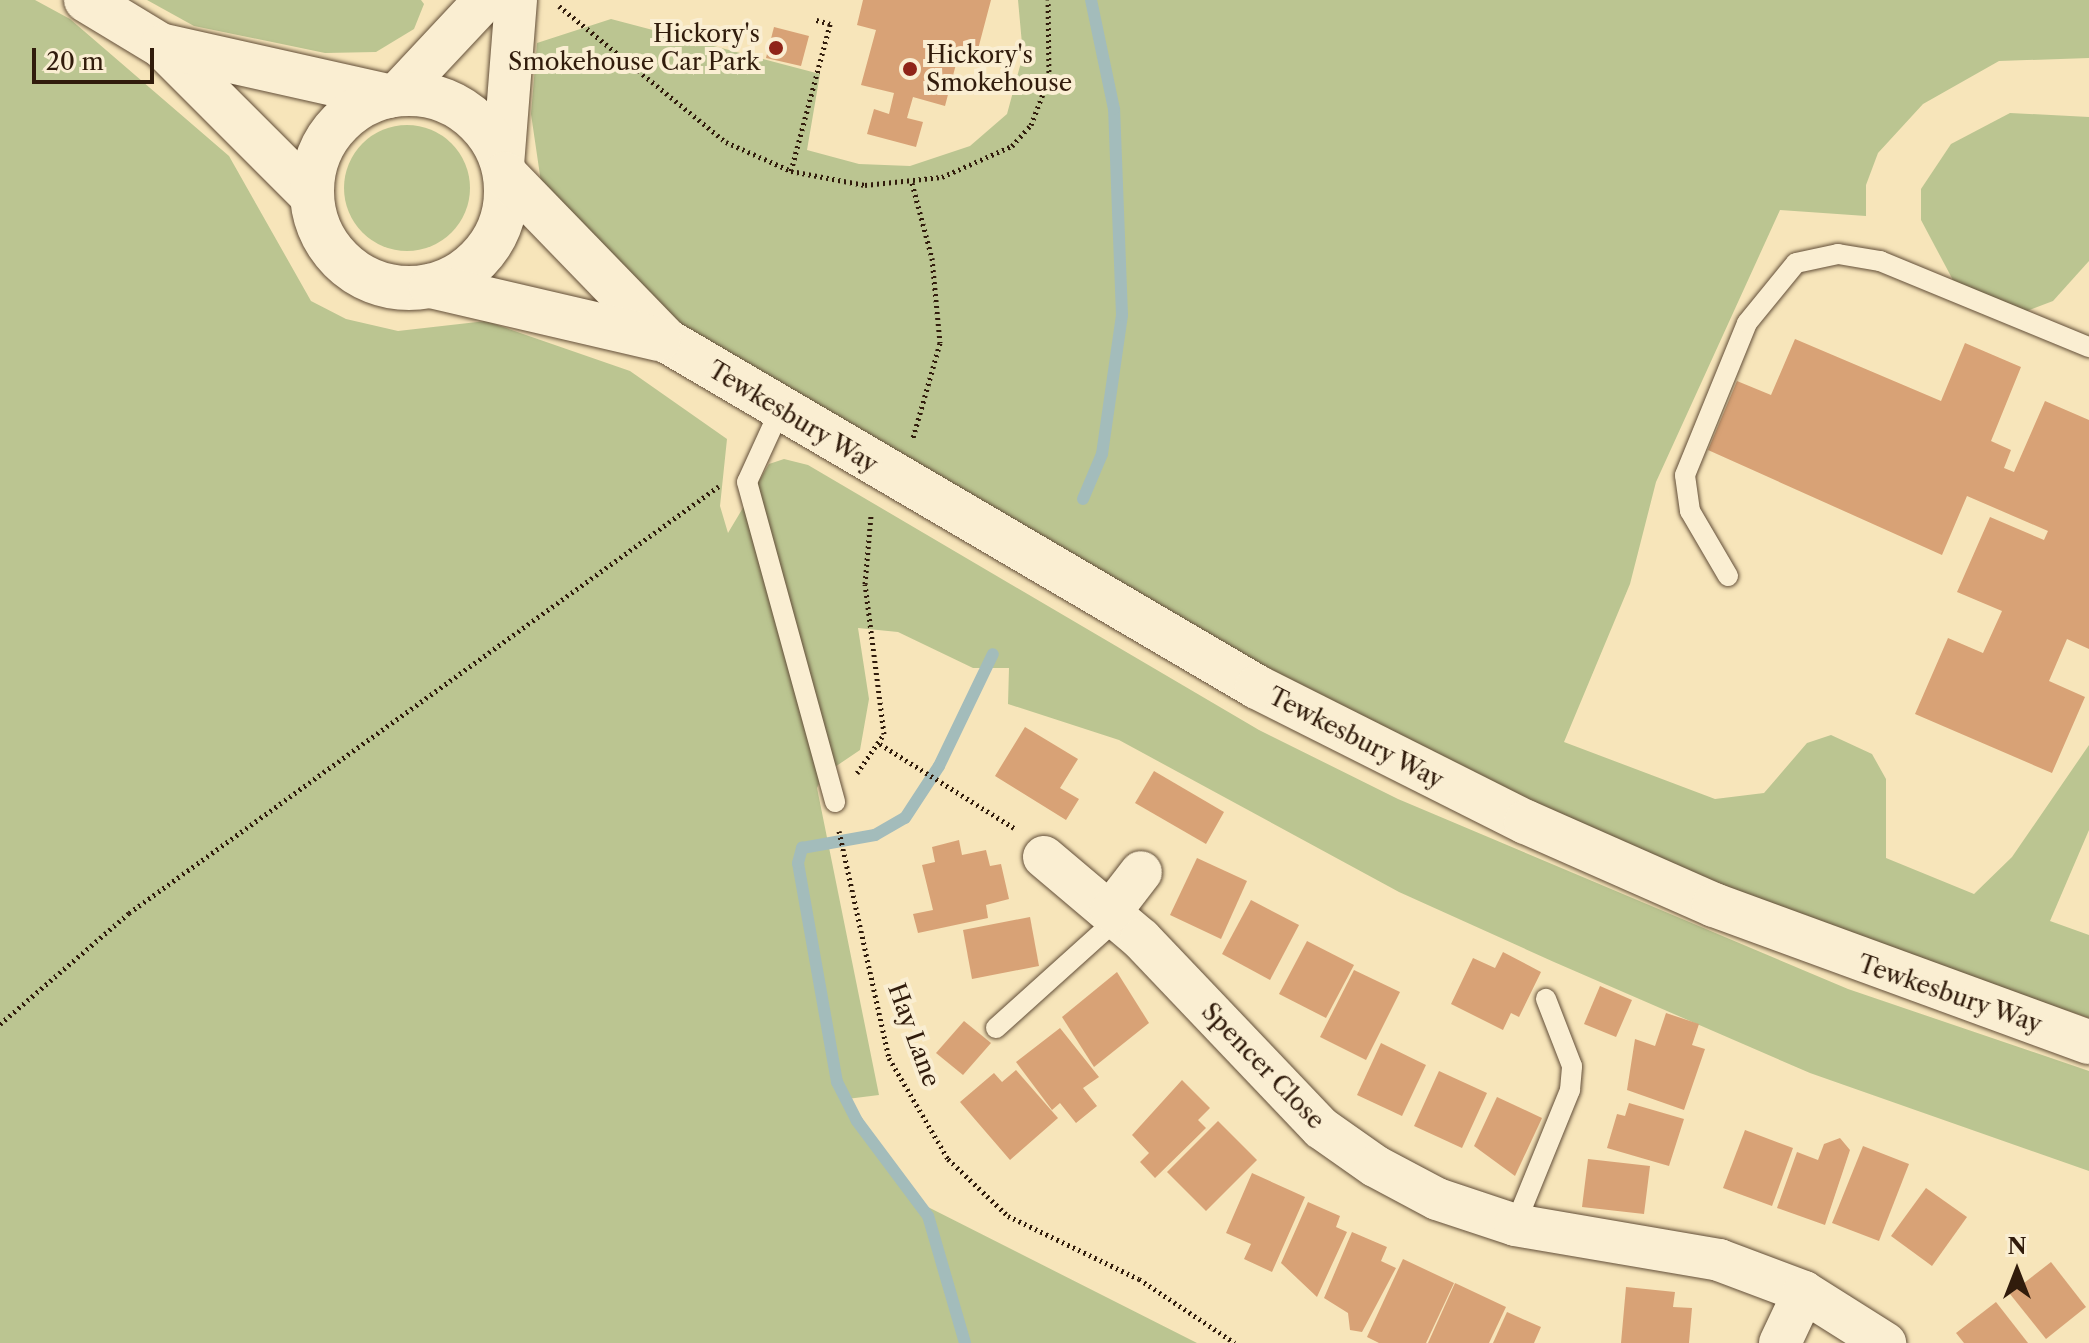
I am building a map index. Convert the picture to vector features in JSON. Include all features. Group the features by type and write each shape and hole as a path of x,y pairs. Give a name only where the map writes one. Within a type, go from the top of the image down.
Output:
{"street":[{"name":"Tewkesbury Way","path":"86,0 162,46 312,196 326,241 357,274 391,287 431,286 541,306 667,341"},
{"path":"312,196 330,135 352,113 392,96 485,0"},
{"path":"504,169 516,0"},
{"name":"Tewkesbury Way","path":"162,46 457,107 482,127 504,169 667,341 1257,687 1422,772 1791,936 2089,1042"},
{"name":"Tewkesbury Way","path":"431,286 468,269 492,243 505,209 504,169"},
{"name":"Spencer Close","path":"1044,857 1114,914 1321,1128 1437,1199 1515,1225 1719,1260 1804,1292 1885,1343"},
{"path":"1114,914 1141,872"},
{"path":"1780,1343 1804,1292"}],"lane":[{"path":"1728,576 1690,511 1685,475 1747,323 1796,263 1838,254 1872,258 2089,347"},
{"path":"780,410 747,468 836,810"},
{"path":"996,1028 1114,914"},
{"path":"1515,1225 1570,1090 1572,1066 1546,999"}],"path":[{"path":"552,0 686,114 791,171 865,185 912,183 980,164 1031,125 1049,78 1048,0"},
{"path":"791,171 830,24 814,19"},
{"path":"908,451 940,343 932,258 912,183"},
{"path":"0,1024 129,913 747,468"},
{"path":"836,810 880,744 882,704 865,584 871,516"},
{"path":"880,744 1048,850 1044,857"},
{"name":"Hay Lane","path":"836,810 889,1058 948,1159 1008,1216 1150,1285 1235,1343"}],"green space":[{"path":"0,0 35,0 70,19 229,156 311,301 346,319 398,331 486,321 630,371 727,439 720,506 728,533 769,464 784,459 808,465 1259,730 1398,799 1848,989 2089,1071 2089,1171 1810,1073 1554,962 1399,892 1119,740 1008,704 1009,668 973,668 898,632 858,628 869,699 860,750 823,775 817,788 879,1095 847,1099 850,1109 922,1204 1197,1343 0,1343"},
{"path":"147,0 421,0 424,4 414,29 376,52 325,53 194,26"},
{"path":"1018,0 2089,0 2089,58 1999,61 1923,104 1878,153 1866,185 1866,216 1780,210 1656,482 1630,584 1564,742 1715,799 1764,793 1807,743 1831,735 1872,754 1886,779 1886,858 1974,894 2012,857 2089,745 2089,830 2050,921 2089,935 2089,1018 1853,937 1594,833 1293,687 699,340 636,293 542,189 531,114 537,43 611,19 820,74 807,150 859,164 910,166 970,146 1007,114 1023,55"},
{"path":"2010,113 2089,117 2089,261 2053,301 2009,318 1954,282 1921,220 1921,189 1951,144"},
{"path":"407,125 431,129 452,143 466,164 470,188 466,212 452,233 431,247 407,251 383,247 362,233 348,212 344,188 348,164 362,143 383,129"}],"building":[{"name":"Hickory's Smokehouse","path":"863,0 991,0 977,53 960,49 945,106 913,97 907,118 923,122 916,147 867,134 874,109 889,114 894,93 861,85 876,30 857,25"},
{"path":"774,27 809,36 801,66 766,58"},
{"path":"1795,339 1941,401 1965,343 2021,367 1991,441 2011,450 2004,468 2014,472 2045,401 2089,420 2089,649 2067,639 2049,681 2085,697 2052,773 1915,714 1948,638 1983,653 2002,611 1957,592 1990,517 2044,540 2048,531 1967,496 1942,555 1708,450 1737,381 1771,395"},
{"path":"1025,727 1078,759 1060,788 1079,799 1066,820 995,776"},
{"path":"1154,771 1224,812 1206,844 1135,803"},
{"path":"959,840 962,855 986,850 990,866 1001,864 1009,899 986,905 988,918 918,933 913,914 933,910 922,865 935,862 932,847"},
{"path":"1197,858 1247,881 1221,939 1170,915"},
{"path":"1251,900 1299,925 1270,980 1222,954"},
{"path":"1030,917 1039,966 972,979 963,930"},
{"path":"1307,941 1354,965 1326,1018 1279,994"},
{"path":"1503,952 1541,972 1519,1017 1511,1013 1503,1030 1451,1004 1473,958 1495,968"},
{"path":"1354,970 1400,992 1366,1060 1320,1037"},
{"path":"1117,972 1149,1023 1094,1067 1062,1017"},
{"path":"1600,986 1632,1000 1616,1037 1584,1024"},
{"path":"1666,1013 1699,1024 1692,1045 1705,1049 1684,1110 1627,1090 1635,1039 1655,1046"},
{"path":"964,1021 991,1043 963,1075 936,1053"},
{"path":"1060,1028 1099,1077 1083,1088 1097,1106 1076,1123 1060,1103 1052,1110 1016,1062"},
{"path":"1381,1043 1426,1065 1402,1116 1357,1095"},
{"path":"1016,1070 1058,1118 1010,1160 960,1102 994,1073 1002,1082"},
{"path":"1439,1071 1487,1093 1462,1148 1414,1126"},
{"path":"1182,1080 1210,1108 1198,1120 1206,1128 1155,1178 1140,1162 1149,1153 1132,1135"},
{"path":"1497,1097 1542,1118 1515,1176 1474,1146"},
{"path":"1629,1103 1684,1119 1669,1166 1607,1148 1617,1114 1625,1116"},
{"path":"1218,1121 1257,1160 1206,1211 1167,1172"},
{"path":"1745,1130 1793,1148 1772,1206 1723,1188"},
{"path":"1840,1138 1850,1150 1825,1225 1777,1208 1797,1152 1818,1160 1824,1144"},
{"path":"1863,1146 1909,1164 1879,1241 1832,1223"},
{"path":"1588,1159 1650,1166 1644,1214 1582,1207"},
{"path":"1252,1173 1305,1197 1272,1272 1244,1259 1251,1244 1226,1233"},
{"path":"1926,1188 1967,1217 1932,1266 1891,1236"},
{"path":"1308,1202 1340,1216 1336,1227 1347,1232 1317,1297 1281,1263"},
{"path":"1352,1232 1387,1247 1381,1261 1396,1268 1362,1332 1350,1330 1348,1313 1324,1298"},
{"path":"1403,1259 1454,1283 1426,1343 1379,1343 1367,1337"},
{"path":"2051,1262 2086,1307 2046,1339 2010,1294"},
{"path":"1455,1283 1506,1307 1489,1343 1428,1343"},
{"path":"1626,1287 1675,1292 1673,1307 1692,1308 1689,1343 1621,1343"},
{"path":"1996,1302 2028,1343 1964,1343 1956,1333"},
{"path":"1507,1312 1541,1327 1534,1343 1493,1343"}],"waterway":[{"path":"1083,499 1102,454 1122,315 1114,109 1091,0"},
{"path":"965,1343 928,1216 857,1121 837,1082 798,863 802,848 875,835 905,818 939,766 993,654"}],"place":[{"name":"Hickory's Smokehouse Car Park","path":"776,48"},
{"name":"Hickory's Smokehouse","path":"910,69"}]}
